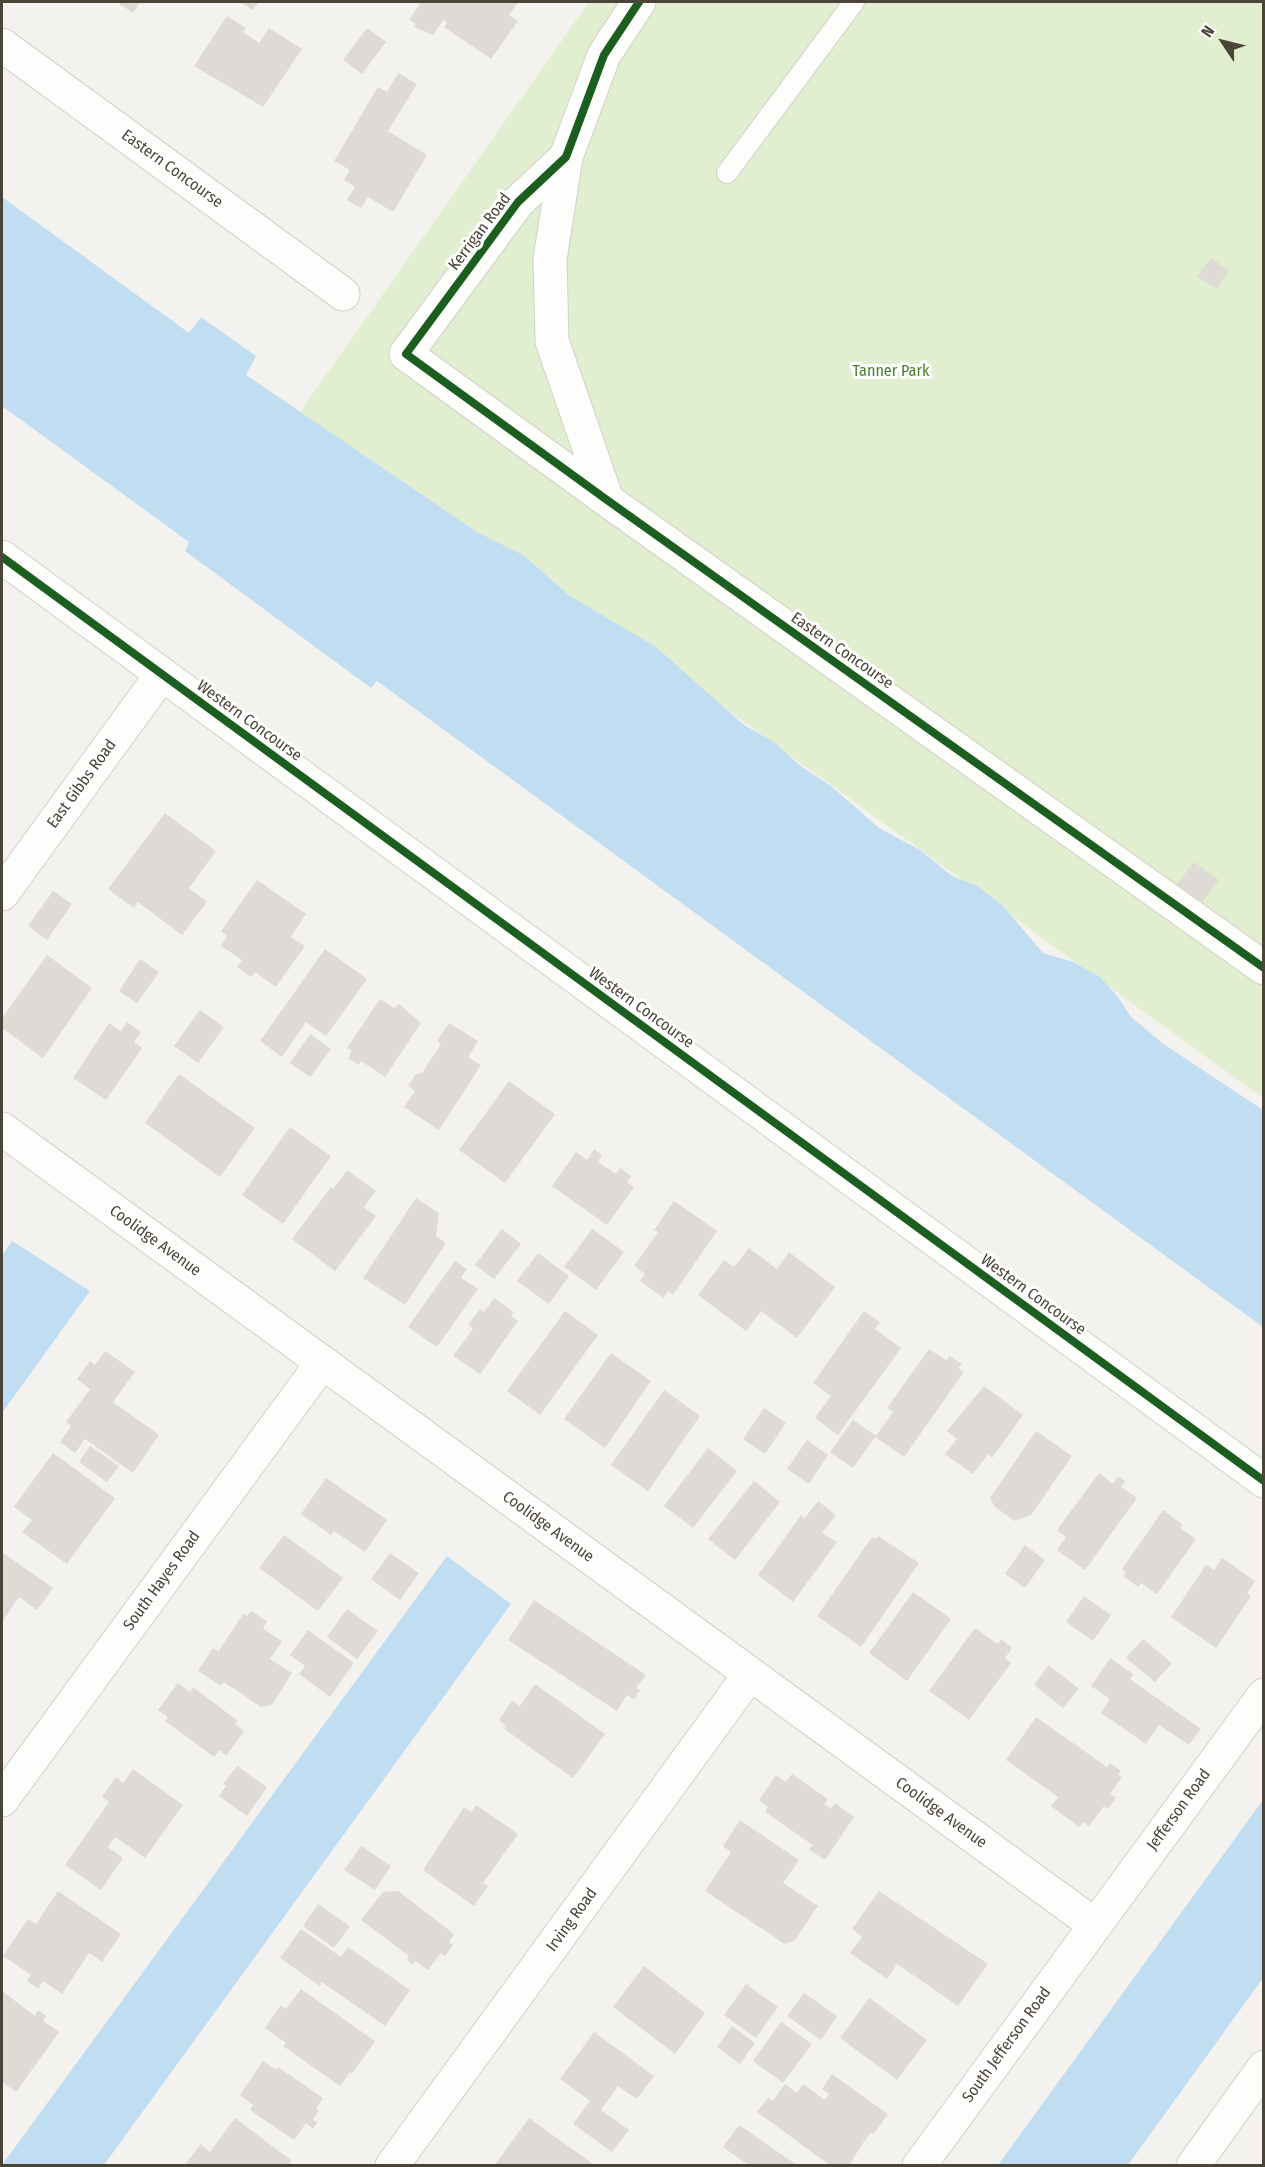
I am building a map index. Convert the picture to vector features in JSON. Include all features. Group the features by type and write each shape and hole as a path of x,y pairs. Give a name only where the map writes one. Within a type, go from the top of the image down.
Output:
{"street":[{"name":"Kerrigan Road","path":"607,500 552,341 550,259 566,157 604,55 639,2"},
{"name":"Eastern Concourse","path":"2,45 343,294"},
{"name":"Kerrigan Road","path":"406,354 518,202 566,157"},
{"name":"Eastern Concourse","path":"406,354 1263,968"},
{"name":"Western Concourse","path":"2,557 1263,1481"},
{"name":"East Gibbs Road","path":"2,894 162,674"},
{"name":"Coolidge Avenue","path":"2,1129 1095,1925"},
{"name":"South Hayes Road","path":"2,1800 322,1363"},
{"name":"Irving Road","path":"392,2166 750,1674"},
{"name":"Jefferson Road","path":"1095,1925 1263,1695"},
{"name":"South Jefferson Road","path":"919,2166 1095,1925"},
{"path":"1193,2166 1263,2067"}],"lane":[{"path":"727,173 854,2"}],"green space":[{"name":"Tanner Park","path":"589,2 1263,2 1263,1098 570,596 523,555 477,532 300,412"}],"water":[{"path":"2,197 189,333 201,317 256,356 246,375 477,532 523,555 570,596 656,647 744,725 774,742 802,767 831,786 879,828 920,850 952,876 977,886 1003,906 1043,953 1073,962 1100,977 1118,997 1131,1017 1162,1043 1263,1110 1263,1327 377,681 371,688 185,551 189,542 2,406"},
{"path":"12,1241 90,1291 2,1413 2,1256"},
{"path":"447,1556 511,1604 104,2165 2,2165"},
{"path":"1263,1800 1263,1978 1128,2165 998,2165"}],"building":[{"path":"117,2 140,2 133,13"},
{"path":"241,2 259,2 252,10"},
{"path":"421,2 518,2 509,15 518,21 491,59 444,27 447,22 444,19 433,35 414,27 416,24 409,20"},
{"path":"227,16 246,28 243,32 259,43 269,28 302,49 263,107 194,66"},
{"path":"367,28 386,42 362,74 343,60"},
{"path":"398,73 417,84 388,131 427,155 393,212 368,197 361,208 347,200 355,187 344,180 350,170 334,161 378,87 387,92"},
{"path":"1211,258 1229,271 1216,289 1197,276"},
{"path":"165,813 216,851 189,888 207,902 182,935 138,902 134,908 108,889"},
{"path":"1194,862 1219,880 1202,902 1177,884"},
{"path":"257,880 306,914 291,937 305,946 276,987 255,972 251,977 237,967 242,960 221,946 227,936 221,931"},
{"path":"53,891 72,904 47,940 28,926"},
{"path":"325,949 367,979 326,1036 306,1022 282,1057 260,1041"},
{"path":"47,955 92,988 43,1058 2,1028 2,1018"},
{"path":"140,959 159,972 137,1003 119,991"},
{"path":"380,999 394,1008 399,1004 421,1023 385,1077 361,1061 359,1065 348,1058 352,1051 347,1048"},
{"path":"200,1010 224,1027 198,1063 174,1046"},
{"path":"127,1022 141,1032 134,1042 142,1048 106,1100 73,1078 109,1023 121,1031"},
{"path":"449,1023 478,1041 468,1057 481,1065 439,1130 404,1107 415,1091 408,1086 416,1074 422,1073 441,1044 437,1041"},
{"path":"310,1034 331,1049 310,1077 290,1063"},
{"path":"179,1074 255,1128 220,1177 145,1123"},
{"path":"509,1081 555,1114 505,1183 459,1150"},
{"path":"290,1127 331,1156 283,1224 242,1195"},
{"path":"594,1149 602,1155 598,1162 616,1174 620,1168 631,1176 627,1182 634,1187 607,1225 552,1186 576,1152 587,1160"},
{"path":"347,1170 376,1191 364,1207 376,1216 335,1271 292,1239 331,1187 333,1189"},
{"path":"416,1198 439,1213 436,1236 446,1243 405,1305 363,1278"},
{"path":"674,1201 717,1231 673,1295 668,1291 664,1298 640,1281 645,1274 634,1266 658,1232 654,1230"},
{"path":"502,1229 521,1244 494,1279 475,1265"},
{"path":"592,1229 624,1252 596,1290 564,1267"},
{"path":"749,1248 777,1269 789,1252 835,1287 797,1338 761,1311 746,1331 698,1295 724,1260 734,1267"},
{"path":"538,1253 569,1276 549,1304 517,1281"},
{"path":"455,1261 467,1269 461,1278 478,1289 437,1347 408,1327"},
{"path":"494,1298 514,1312 511,1316 518,1321 480,1374 453,1356 473,1329 468,1325 480,1309 484,1312"},
{"path":"565,1311 598,1335 540,1415 507,1391"},
{"path":"864,1311 880,1322 875,1329 901,1348 838,1435 815,1418 831,1396 813,1383"},
{"path":"929,1349 946,1360 950,1356 962,1364 958,1368 964,1372 904,1457 875,1437 893,1412 887,1408"},
{"path":"105,1351 135,1372 113,1402 159,1435 133,1473 85,1439 75,1453 60,1442 71,1426 66,1422 90,1389 77,1379 90,1361 95,1365"},
{"path":"611,1353 651,1381 605,1448 564,1419"},
{"path":"984,1386 1023,1415 992,1458 988,1454 973,1474 945,1454 957,1439 947,1431"},
{"path":"664,1390 700,1416 648,1491 611,1465"},
{"path":"764,1408 786,1423 765,1454 743,1439"},
{"path":"853,1420 876,1436 853,1468 830,1452"},
{"path":"1036,1431 1072,1456 1031,1515 1015,1521 995,1507 990,1498"},
{"path":"807,1440 828,1455 809,1484 787,1469"},
{"path":"90,1446 119,1466 107,1482 79,1462"},
{"path":"708,1448 737,1471 693,1528 664,1506"},
{"path":"53,1453 115,1498 67,1564 22,1532 32,1520 14,1507"},
{"path":"1099,1473 1113,1484 1118,1476 1125,1481 1121,1487 1137,1498 1085,1570 1057,1550 1066,1537 1057,1530"},
{"path":"326,1478 387,1520 365,1552 334,1531 331,1535 301,1514"},
{"path":"754,1481 780,1502 735,1560 708,1539"},
{"path":"818,1501 836,1515 822,1533 837,1542 793,1602 758,1575 801,1515 804,1519"},
{"path":"1163,1510 1183,1525 1180,1528 1196,1539 1157,1594 1141,1583 1138,1587 1123,1576 1126,1572 1122,1569"},
{"path":"284,1535 343,1578 318,1611 259,1568"},
{"path":"878,1536 919,1563 861,1647 817,1616 872,1537 876,1539"},
{"path":"1025,1545 1045,1560 1025,1588 1005,1574"},
{"path":"2,1552 53,1588 37,1610 19,1597 2,1622"},
{"path":"390,1553 419,1573 400,1600 371,1579"},
{"path":"1222,1558 1255,1581 1247,1593 1251,1596 1216,1648 1171,1617 1206,1565 1214,1570"},
{"path":"913,1592 951,1619 907,1681 869,1653"},
{"path":"1084,1596 1111,1615 1093,1641 1066,1622"},
{"path":"534,1600 646,1675 636,1688 640,1690 634,1700 627,1695 617,1711 508,1640"},
{"path":"347,1609 378,1631 357,1659 327,1637"},
{"path":"251,1611 267,1621 263,1629 282,1641 270,1659 292,1673 272,1705 261,1707 224,1682 221,1686 198,1671 213,1648 218,1652 243,1614 247,1616"},
{"path":"975,1628 998,1644 1001,1639 1012,1648 1005,1658 1011,1663 969,1720 929,1691"},
{"path":"308,1630 354,1663 330,1697 299,1674 305,1666 290,1655"},
{"path":"1143,1639 1172,1663 1155,1682 1126,1658"},
{"path":"1110,1658 1133,1674 1130,1679 1201,1729 1189,1745 1159,1725 1146,1744 1101,1713 1110,1699 1091,1686"},
{"path":"1049,1665 1079,1689 1063,1708 1034,1685"},
{"path":"178,1683 190,1692 193,1687 238,1721 235,1724 244,1731 226,1756 219,1750 214,1757 165,1721 168,1717 158,1710"},
{"path":"535,1684 605,1734 573,1778 503,1728 506,1726 499,1720 512,1701 520,1706"},
{"path":"1036,1717 1107,1767 1110,1763 1121,1771 1118,1775 1122,1777 1110,1794 1116,1798 1108,1809 1104,1806 1089,1826 1083,1822 1079,1827 1051,1806 1058,1797 1006,1760"},
{"path":"237,1766 267,1787 247,1816 219,1796 226,1786 223,1784"},
{"path":"133,1769 183,1805 145,1858 115,1837 108,1847 123,1858 101,1890 65,1865 109,1802 102,1797 116,1777 123,1783"},
{"path":"792,1774 828,1799 824,1804 831,1809 835,1803 854,1817 825,1860 809,1850 813,1845 765,1812 768,1807 759,1800 776,1775 786,1782"},
{"path":"476,1805 518,1834 483,1883 488,1886 474,1906 423,1870 464,1807 471,1812"},
{"path":"740,1820 799,1860 783,1883 818,1906 795,1940 785,1944 705,1891 731,1852 723,1846"},
{"path":"361,1846 391,1866 375,1890 344,1870"},
{"path":"58,1891 121,1934 102,1962 89,1953 62,1994 43,1981 38,1989 27,1981 31,1975 3,1956 28,1919 36,1924"},
{"path":"398,1891 454,1934 449,1942 453,1945 445,1956 441,1953 428,1970 415,1961 413,1965 407,1960 409,1956 361,1920 383,1892"},
{"path":"879,1891 988,1964 958,2006 897,1964 887,1979 850,1953 862,1937 852,1929"},
{"path":"318,1904 350,1926 334,1948 303,1926"},
{"path":"301,1929 341,1957 348,1947 410,1990 385,2026 322,1982 320,1986 280,1958"},
{"path":"644,1966 705,2013 675,2054 613,2007"},
{"path":"746,1984 778,2007 756,2038 724,2015"},
{"path":"301,1989 375,2041 352,2074 350,2072 340,2086 283,2046 286,2043 265,2028 281,2005 286,2009"},
{"path":"2,1991 35,2016 38,2010 46,2016 43,2021 59,2032 16,2092 2,2082"},
{"path":"804,1993 837,2016 821,2040 787,2016"},
{"path":"869,1998 927,2040 897,2080 840,2038"},
{"path":"781,2022 812,2044 783,2083 753,2061"},
{"path":"732,2026 755,2043 740,2064 717,2047"},
{"path":"594,2032 654,2076 637,2099 618,2086 601,2110 629,2130 612,2152 573,2124 590,2101 560,2079"},
{"path":"263,2061 276,2070 278,2067 323,2098 316,2108 319,2110 313,2120 317,2122 313,2129 306,2123 294,2140 250,2110 253,2105 240,2095"},
{"path":"832,2074 888,2114 874,2134 871,2132 849,2166 831,2166 757,2112 768,2098 773,2101 785,2084 797,2093 803,2084 825,2100 829,2094 822,2089"},
{"path":"235,2118 292,2161 288,2166 184,2166 201,2144 210,2152"},
{"path":"529,2118 596,2166 494,2166"},
{"path":"739,2125 794,2163 793,2166 750,2166 723,2147"}],"cycle path":[{"path":"639,2 604,55 566,157 518,202 406,354 1264,968"},
{"path":"2,557 1264,1481"}]}
